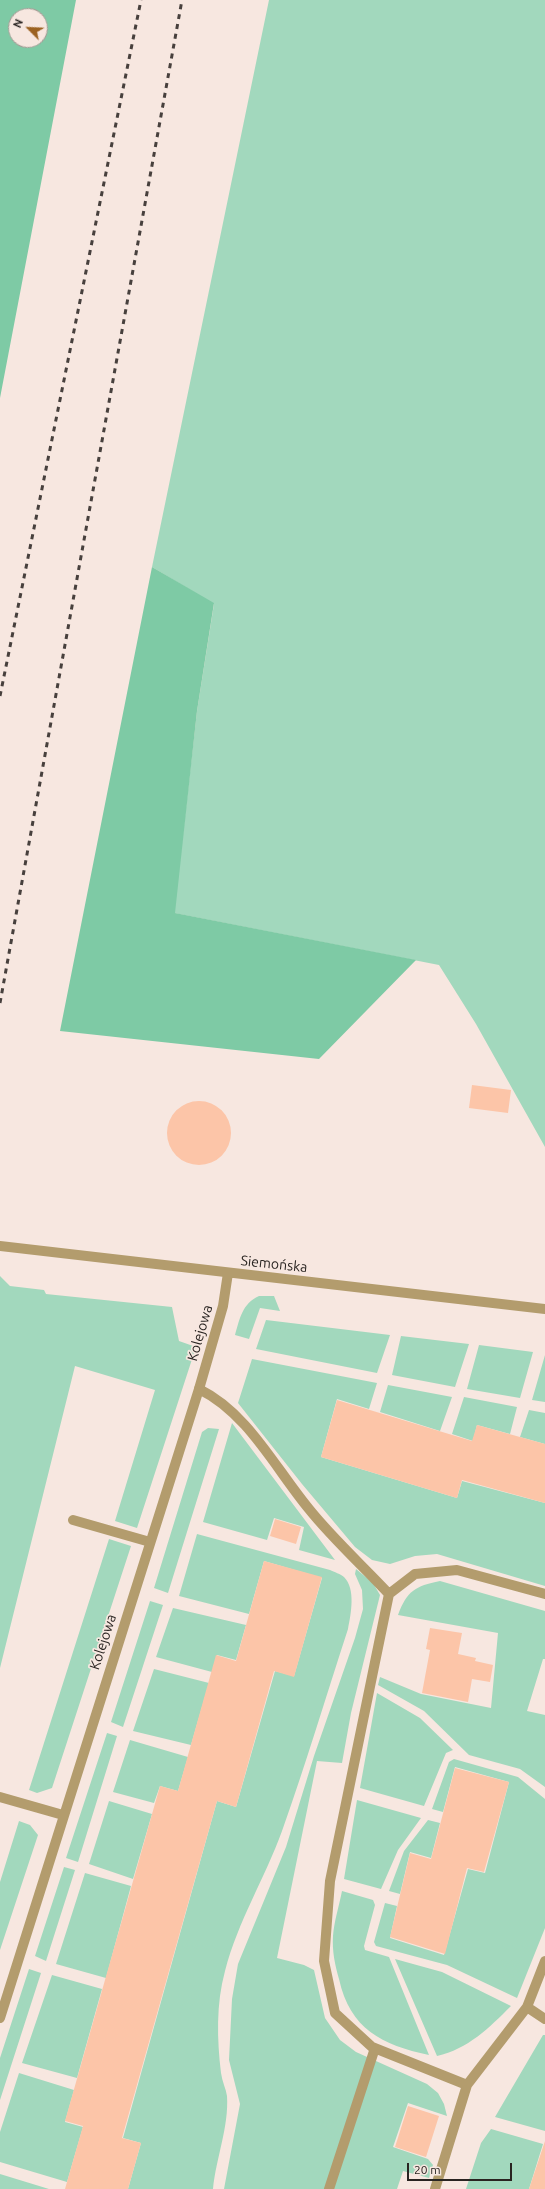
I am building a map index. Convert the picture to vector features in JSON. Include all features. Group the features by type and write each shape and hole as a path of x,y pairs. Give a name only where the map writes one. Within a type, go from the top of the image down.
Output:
{"street":[{"name":"Siemońska","path":"0,1246 545,1309"},
{"name":"Kolejowa","path":"0,2018 4,1994 63,1815 199,1388 223,1306 228,1273"},
{"path":"199,1388 214,1396 233,1412 254,1436 310,1510 389,1594"},
{"path":"73,1520 150,1542"},
{"path":"467,2085 375,2048 335,2013 324,1961 330,1881 389,1594 415,1574 457,1570 545,1594"},
{"path":"0,1797 63,1815"},
{"path":"435,2189 467,2085 527,2007 545,1961"},
{"path":"527,2007 545,2019"},
{"path":"330,2189 375,2048"}],"green space":[{"path":"0,0 76,0 0,398"},
{"path":"269,0 545,0 545,1147 476,1024 439,965 174,913 197,711 214,604 152,567"},
{"path":"152,567 214,603 197,711 175,913 416,960 319,1059 60,1031"},
{"path":"0,1276 10,1286 44,1290 46,1294 172,1307 179,1341 196,1347 137,1528 115,1521 155,1390 75,1366 0,1668"},
{"path":"259,1296 274,1296 280,1311 260,1308 249,1339 235,1335 240,1317 245,1307 253,1299"},
{"path":"266,1320 390,1335 377,1373 256,1349"},
{"path":"401,1336 469,1344 455,1387 392,1375"},
{"path":"479,1345 533,1352 520,1398 467,1389"},
{"path":"545,1355 545,1402 532,1400"},
{"path":"252,1359 377,1383 369,1409 337,1399 321,1457 457,1498 462,1481 545,1503 545,1586 437,1554 415,1556 390,1564 372,1560 355,1547 302,1484 238,1403"},
{"path":"388,1385 452,1397 440,1431 380,1412"},
{"path":"464,1397 517,1407 510,1434 477,1425 473,1441 452,1434"},
{"path":"529,1410 545,1413 545,1444 520,1437"},
{"path":"232,1423 335,1560 299,1550 304,1527 274,1518 267,1540 203,1522"},
{"path":"208,1428 219,1429 168,1593 154,1588 202,1432"},
{"path":"197,1534 330,1570 344,1577 348,1582 352,1602 348,1629 291,1806 275,1848 244,1917 230,1953 222,1983 218,2034 221,2073 227,2096 227,2108 213,2189 128,2189 141,2143 123,2138 217,1801 236,1807 275,1671 294,1676 322,1578 264,1561 249,1614 179,1596"},
{"path":"109,1539 131,1546 52,1788 37,1793 29,1790"},
{"path":"356,1569 373,1583 380,1595 351,1713 342,1763 317,1761 277,1958 304,1965 314,1970 325,2018 340,2040 356,2052 427,2084 438,2093 444,2104 447,2116 408,2103 393,2147 428,2159 433,2165 429,2178 403,2171 397,2189 224,2189 240,2104 229,2060 232,1999 238,1964 286,1847 314,1756 355,1638 363,1609 362,1590 355,1574"},
{"path":"440,1581 545,1611 545,1659 543,1659 527,1711 545,1715 545,1787 520,1769 469,1755 424,1711 378,1685 380,1677 421,1694 491,1708 498,1633 398,1615 405,1600 413,1591 424,1585"},
{"path":"150,1601 163,1605 123,1727 111,1722"},
{"path":"173,1608 246,1625 236,1660 217,1655 212,1672 156,1657"},
{"path":"154,1669 209,1683 191,1745 133,1731"},
{"path":"377,1693 420,1718 453,1750 446,1753 424,1806 360,1788"},
{"path":"107,1733 117,1736 78,1862 66,1858"},
{"path":"130,1740 188,1757 178,1791 160,1786 154,1803 113,1792"},
{"path":"454,1759 518,1777 545,1799 545,1928 517,1998 447,1965 376,1946 374,1942 385,1903 397,1906 390,1938 444,1955 468,1869 485,1873 509,1782 455,1767 443,1812 432,1809 449,1762"},
{"path":"357,1800 421,1818 398,1850 381,1889 344,1879"},
{"path":"109,1801 152,1814 133,1879 89,1864"},
{"path":"428,1820 440,1823 431,1858 410,1852 400,1894 389,1891 404,1851"},
{"path":"19,1821 30,1825 38,1835 0,1950 0,1882"},
{"path":"64,1867 75,1870 46,1961 35,1956"},
{"path":"85,1873 131,1886 106,1978 56,1964"},
{"path":"342,1891 373,1900 375,1905 364,1946 365,1950 389,1957 429,2055 412,2051 383,2040 370,2032 351,2011 344,1996 339,1979 333,1947 334,1925"},
{"path":"395,1959 442,1972 511,2006 477,2037 459,2048 437,2056"},
{"path":"29,1969 41,1973 0,2100 0,2058"},
{"path":"52,1975 102,1989 77,2078 22,2063"},
{"path":"543,2035 545,2035 545,2131 495,2117"},
{"path":"19,2073 74,2090 65,2122 83,2127 67,2182 0,2162 0,2132"},
{"path":"491,2129 543,2144 529,2189 466,2189 481,2143"},
{"path":"0,2174 49,2189 0,2189"}],"building":[{"path":"472,1085 511,1090 508,1113 469,1108"},
{"path":"199,1101 217,1107 225,1115 231,1133 225,1151 217,1159 199,1165 181,1159 173,1151 167,1133 173,1115 181,1107"},
{"path":"337,1400 472,1441 477,1425 545,1444 545,1503 462,1480 457,1498 321,1457"},
{"path":"275,1519 301,1527 296,1544 270,1536"},
{"path":"264,1561 322,1577 294,1677 274,1671 236,1807 217,1801 122,2138 141,2143 128,2189 65,2189 83,2126 65,2121 160,1786 178,1791 216,1655 236,1661"},
{"path":"430,1628 462,1633 458,1654 476,1658 475,1661 493,1665 490,1682 472,1679 468,1702 422,1693 430,1650 426,1649"},
{"path":"455,1768 509,1782 484,1872 467,1868 445,1954 390,1937 410,1853 431,1859"},
{"path":"408,2106 439,2116 426,2157 395,2147"},
{"path":"545,2141 545,2189 529,2189"}],"railway":[{"path":"0,696 141,0"},
{"path":"0,1003 182,0"}]}
